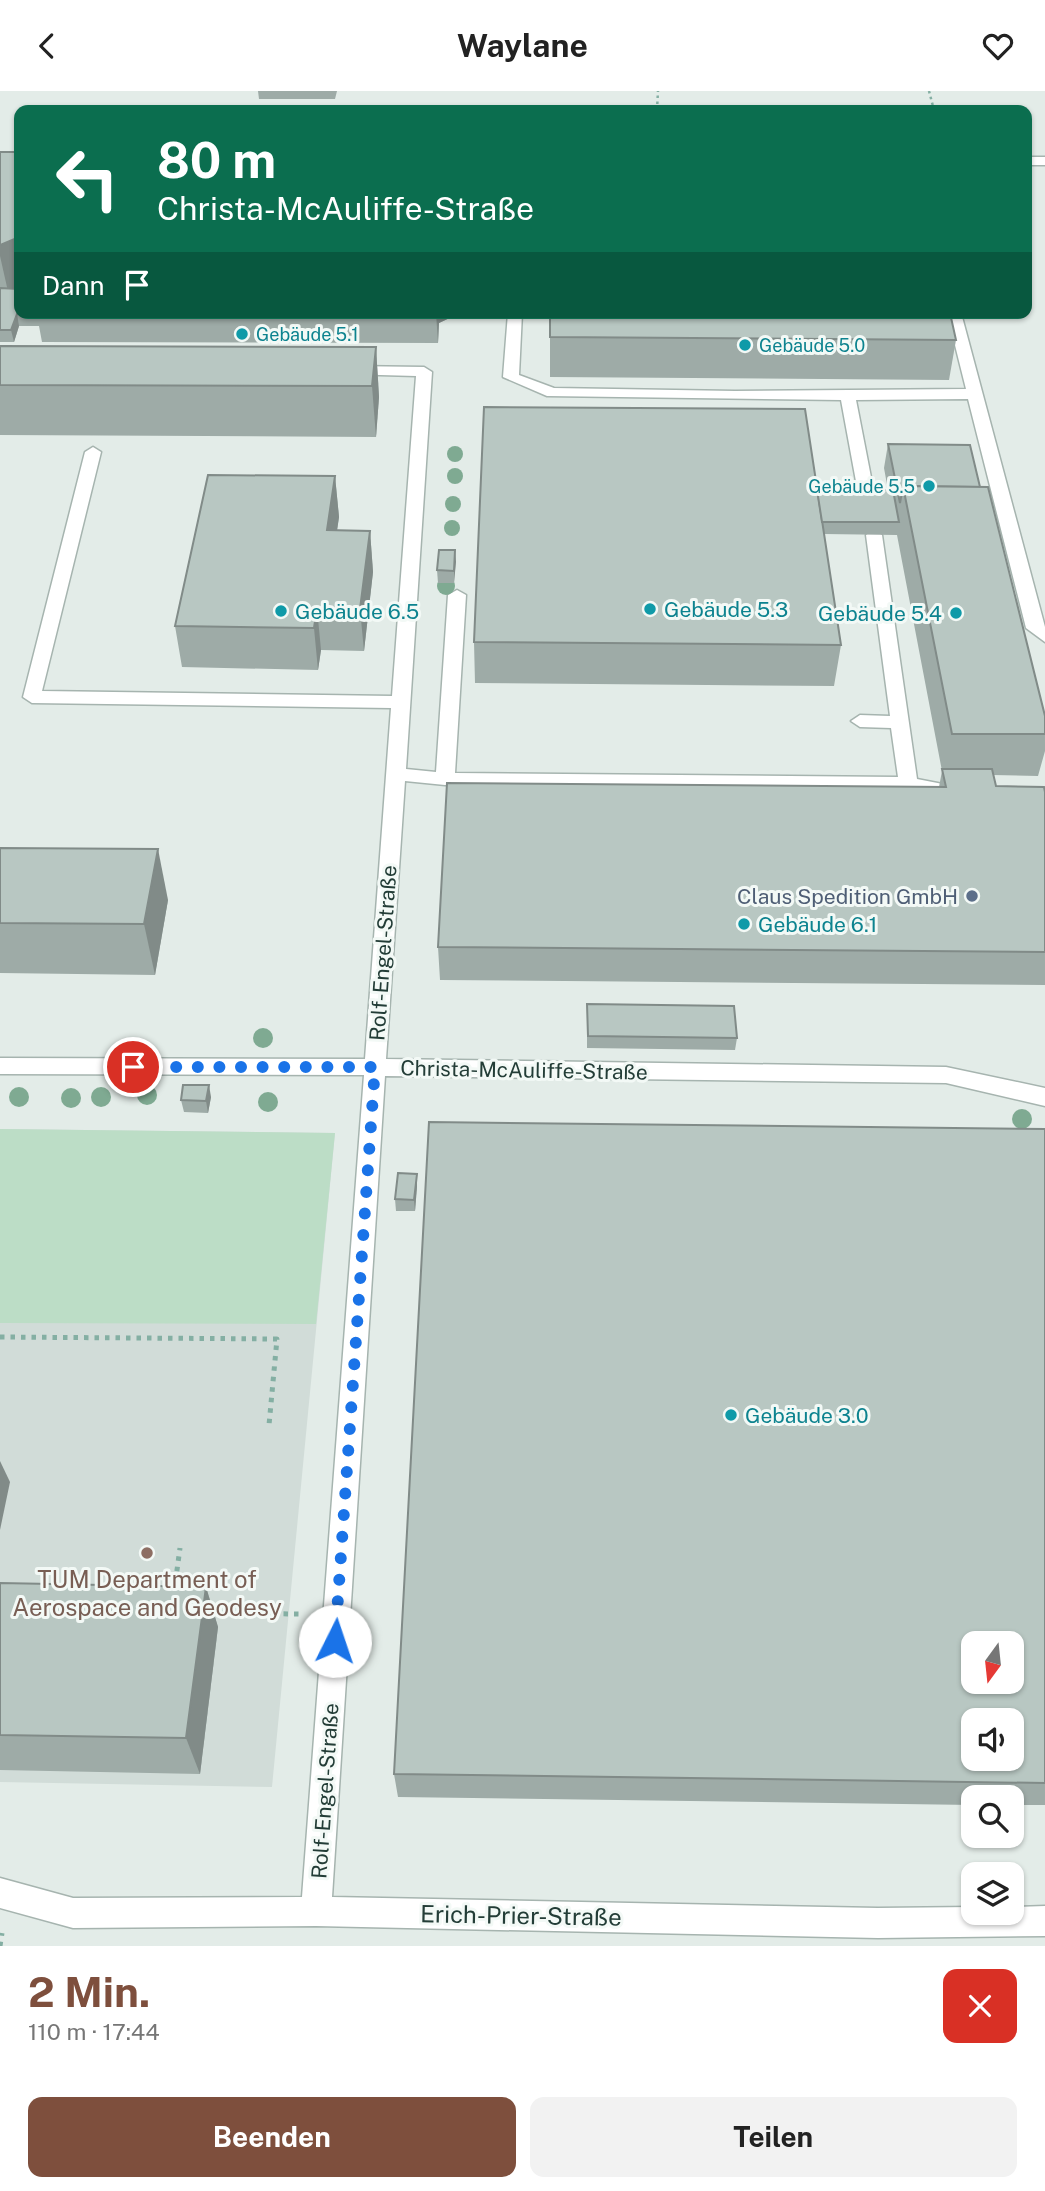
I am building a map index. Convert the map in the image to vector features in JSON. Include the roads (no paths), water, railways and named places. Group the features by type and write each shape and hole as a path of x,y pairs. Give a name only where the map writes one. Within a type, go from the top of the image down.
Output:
{"street":[{"path":"515,319 511,377 552,393 972,394"},
{"path":"955,319 972,394 1035,628 1045,636"},
{"name":"Rolf-Engel-Straße","path":"316,1911 424,372 330,370"},
{"path":"848,395 868,503"},
{"path":"93,452 32,697 401,702"},
{"path":"874,535 908,784"},
{"path":"445,779 457,595"},
{"path":"860,721 900,722"},
{"path":"396,774 445,779 908,784 971,792"},
{"name":"Christa-McAuliffe-Straße","path":"0,1066 375,1067 946,1076 1045,1097"},
{"name":"Erich-Prier-Straße","path":"0,1893 73,1913 316,1911 877,1923 1045,1921"}],"place":[{"name":"Gebäude 5.1","path":"242,334"},
{"name":"Gebäude 5.0","path":"745,345"},
{"name":"Gebäude 5.5","path":"929,486"},
{"name":"Gebäude 5.3","path":"650,609"},
{"name":"Gebäude 6.5","path":"281,611"},
{"name":"Gebäude 5.4","path":"956,613"},
{"name":"Claus Spedition GmbH","path":"972,896"},
{"name":"Gebäude 6.1","path":"744,924"},
{"name":"Gebäude 3.0","path":"731,1415"},
{"name":"TUM Department of Aerospace and Geodesy","path":"147,1553"}]}
